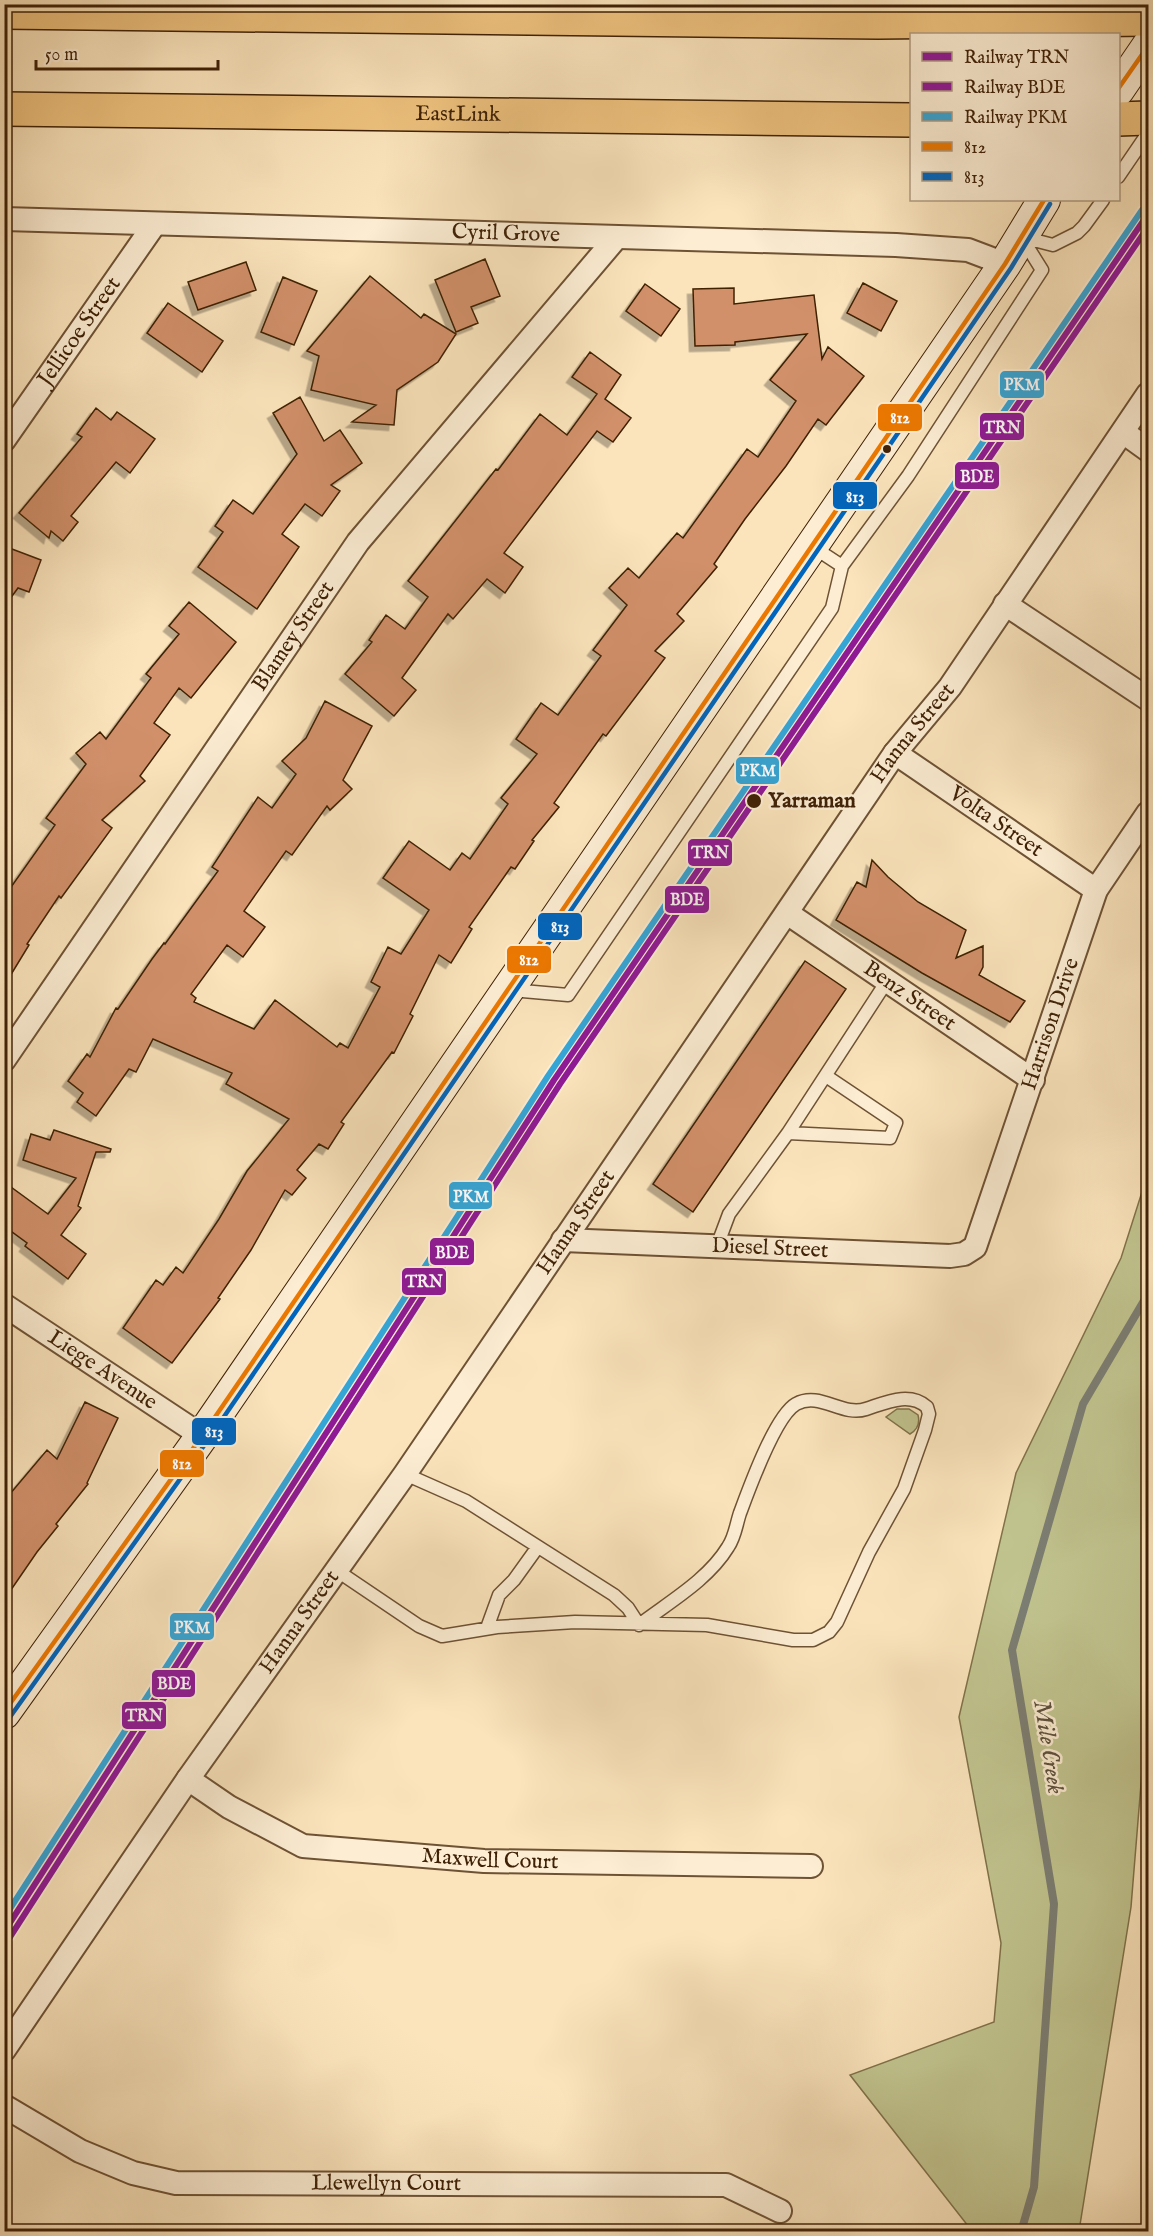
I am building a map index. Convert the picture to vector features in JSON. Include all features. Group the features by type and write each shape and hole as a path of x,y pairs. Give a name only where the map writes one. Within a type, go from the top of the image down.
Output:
{"highway":[{"path":"4,12 878,22 1149,19"},
{"name":"EastLink","path":"4,109 910,120"},
{"path":"1120,119 1149,118"}],"main road":[{"path":"1120,89 1149,46"},
{"path":"4,1713 202,1436 1005,264 1043,201"}],"street":[{"name":"Cyril Grove","path":"4,219 950,247 968,250 1005,264"},
{"name":"Jellicoe Street","path":"4,440 154,225"},
{"name":"Blamey Street","path":"4,1060 358,543 615,238"},
{"name":"Hanna Street","path":"4,2050 188,1779 405,1474 895,753 950,687 1149,394"},
{"path":"1123,432 1149,450"},
{"path":"1005,604 1149,699"},
{"name":"Volta Street","path":"895,753 1096,890"},
{"name":"Harrison Drive","path":"975,1247 1096,890 1149,813"},
{"name":"Benz Street","path":"786,913 1032,1080"},
{"name":"Diesel Street","path":"563,1240 950,1256 964,1254 975,1247"},
{"name":"Liege Avenue","path":"4,1305 202,1436"},
{"name":"Maxwell Court","path":"188,1779 229,1807 303,1846 484,1861 811,1866"},
{"name":"Llewellyn Court","path":"4,2106 80,2151 133,2173 176,2183 726,2185 780,2211"}],"lane":[{"path":"1120,176 1149,133"},
{"path":"1021,237 1053,245 1077,233 1102,201"},
{"path":"507,990 568,995 832,608 842,566 908,476 1042,270 1021,237"},
{"path":"812,546 842,566"},
{"path":"717,1246 729,1214 788,1133 887,981"},
{"path":"788,1133 890,1138 896,1123 826,1076"},
{"path":"336,1570 419,1626 435,1634 447,1636 487,1628 562,1622 639,1625 707,1625 801,1641 813,1640 825,1635 843,1612 861,1569 911,1473 928,1419 927,1407 918,1402 901,1399 858,1411 808,1400 794,1405 783,1416 771,1441 728,1549 703,1575 639,1625"},
{"path":"405,1474 466,1501 614,1595 628,1608 639,1625"},
{"path":"487,1628 499,1595 514,1580 537,1548"}],"green space":[{"path":"1148,1173 1148,1698 1131,1907 1079,2231 972,2231 850,2075 994,2022 1001,1943 959,1717 1016,1473 1121,1258"},
{"path":"897,1409 909,1409 918,1415 917,1426 910,1434 886,1417"}],"building":[{"path":"485,259 500,296 471,307 478,323 456,332 435,280"},
{"path":"246,262 256,290 198,310 188,282"},
{"path":"370,276 421,318 424,314 456,334 438,362 397,390 394,425 352,422 376,405 311,390 319,356 307,351"},
{"path":"283,277 317,291 294,345 261,332"},
{"path":"863,283 897,301 881,331 847,313"},
{"path":"645,284 680,309 661,336 626,311"},
{"path":"734,288 734,304 814,295 822,359 828,347 864,376 826,425 818,419 714,564 717,567 677,614 684,621 655,651 665,658 606,736 603,734 554,803 559,807 532,840 534,841 515,869 511,867 469,927 472,929 451,963 439,955 410,1014 413,1016 394,1053 392,1052 341,1122 344,1124 328,1149 319,1144 297,1170 306,1178 292,1195 285,1190 251,1250 218,1298 220,1299 172,1363 123,1328 156,1280 163,1285 176,1267 183,1273 247,1171 289,1119 226,1084 232,1073 153,1039 136,1072 129,1069 96,1116 77,1102 83,1093 68,1081 87,1054 90,1057 116,1008 118,1009 152,959 218,871 212,867 258,797 272,808 296,774 282,761 306,738 325,701 372,726 343,780 352,789 330,810 327,806 292,855 286,851 244,911 265,927 243,957 227,945 191,994 196,998 194,1002 254,1029 275,1000 337,1047 340,1043 348,1048 380,987 371,982 388,947 401,954 429,910 383,878 409,841 450,870 462,853 470,859 508,804 501,798 537,754 516,739 541,703 558,715 601,656 593,650 627,605 609,588 628,568 639,578 677,533 683,538 747,449 758,457 796,401 770,380 807,334 735,342 735,345 695,346 693,289"},
{"path":"168,303 223,341 202,372 147,333"},
{"path":"590,352 621,375 605,399 631,418 613,442 597,431 504,553 523,567 505,593 487,579 453,619 448,614 402,678 416,690 394,716 345,674 372,642 369,640 386,615 405,629 428,597 408,581 540,414 567,435 597,394 572,377"},
{"path":"300,397 324,441 340,430 362,463 331,485 340,491 322,516 305,504 282,534 299,547 257,609 198,567 223,532 215,526 233,500 253,514 297,454 273,413"},
{"path":"96,408 111,420 117,412 155,439 130,473 116,462 71,516 78,522 63,541 51,531 49,538 19,513 82,437 77,434"},
{"path":"4,546 41,560 29,592 18,588 4,607"},
{"path":"189,602 236,642 191,698 179,688 154,723 170,735 140,776 145,781 102,820 112,828 61,898 59,896 27,944 29,945 4,986 4,897 55,825 46,818 86,764 76,753 100,732 106,739 151,678 146,674 179,634 169,626"},
{"path":"872,860 918,902 966,930 956,958 983,946 983,967 979,975 1025,1001 1010,1022 922,973 836,920 857,882 866,887"},
{"path":"805,961 846,989 693,1212 653,1184"},
{"path":"54,1130 111,1149 110,1152 96,1152 78,1206 81,1208 61,1235 86,1254 68,1279 25,1246 27,1243 4,1226 4,1182 48,1214 76,1178 23,1160 31,1134 50,1140"},
{"path":"85,1402 118,1418 88,1484 56,1524 58,1526 4,1600 4,1501 47,1450 57,1459"}],"waterway":[{"name":"Mile Creek","path":"1021,2232 1034,2187 1054,1904 1012,1650 1083,1404 1148,1294"}],"rail line":[{"name":"PKM","path":"4,1918 548,1076 1142,210"},
{"name":"TRN","path":"4,1932 554,1080 1148,214"},
{"name":"BDE","path":"10,1937 560,1084 1148,227"}],"transit line":[{"name":"812","path":"1120,86 1148,46"},
{"name":"812","path":"4,1712 202,1436 1005,264 1043,201"},
{"name":"813","path":"10,1717 208,1440 1011,268 1050,204"}],"place":[{"name":"Yarraman","path":"754,801"}]}
